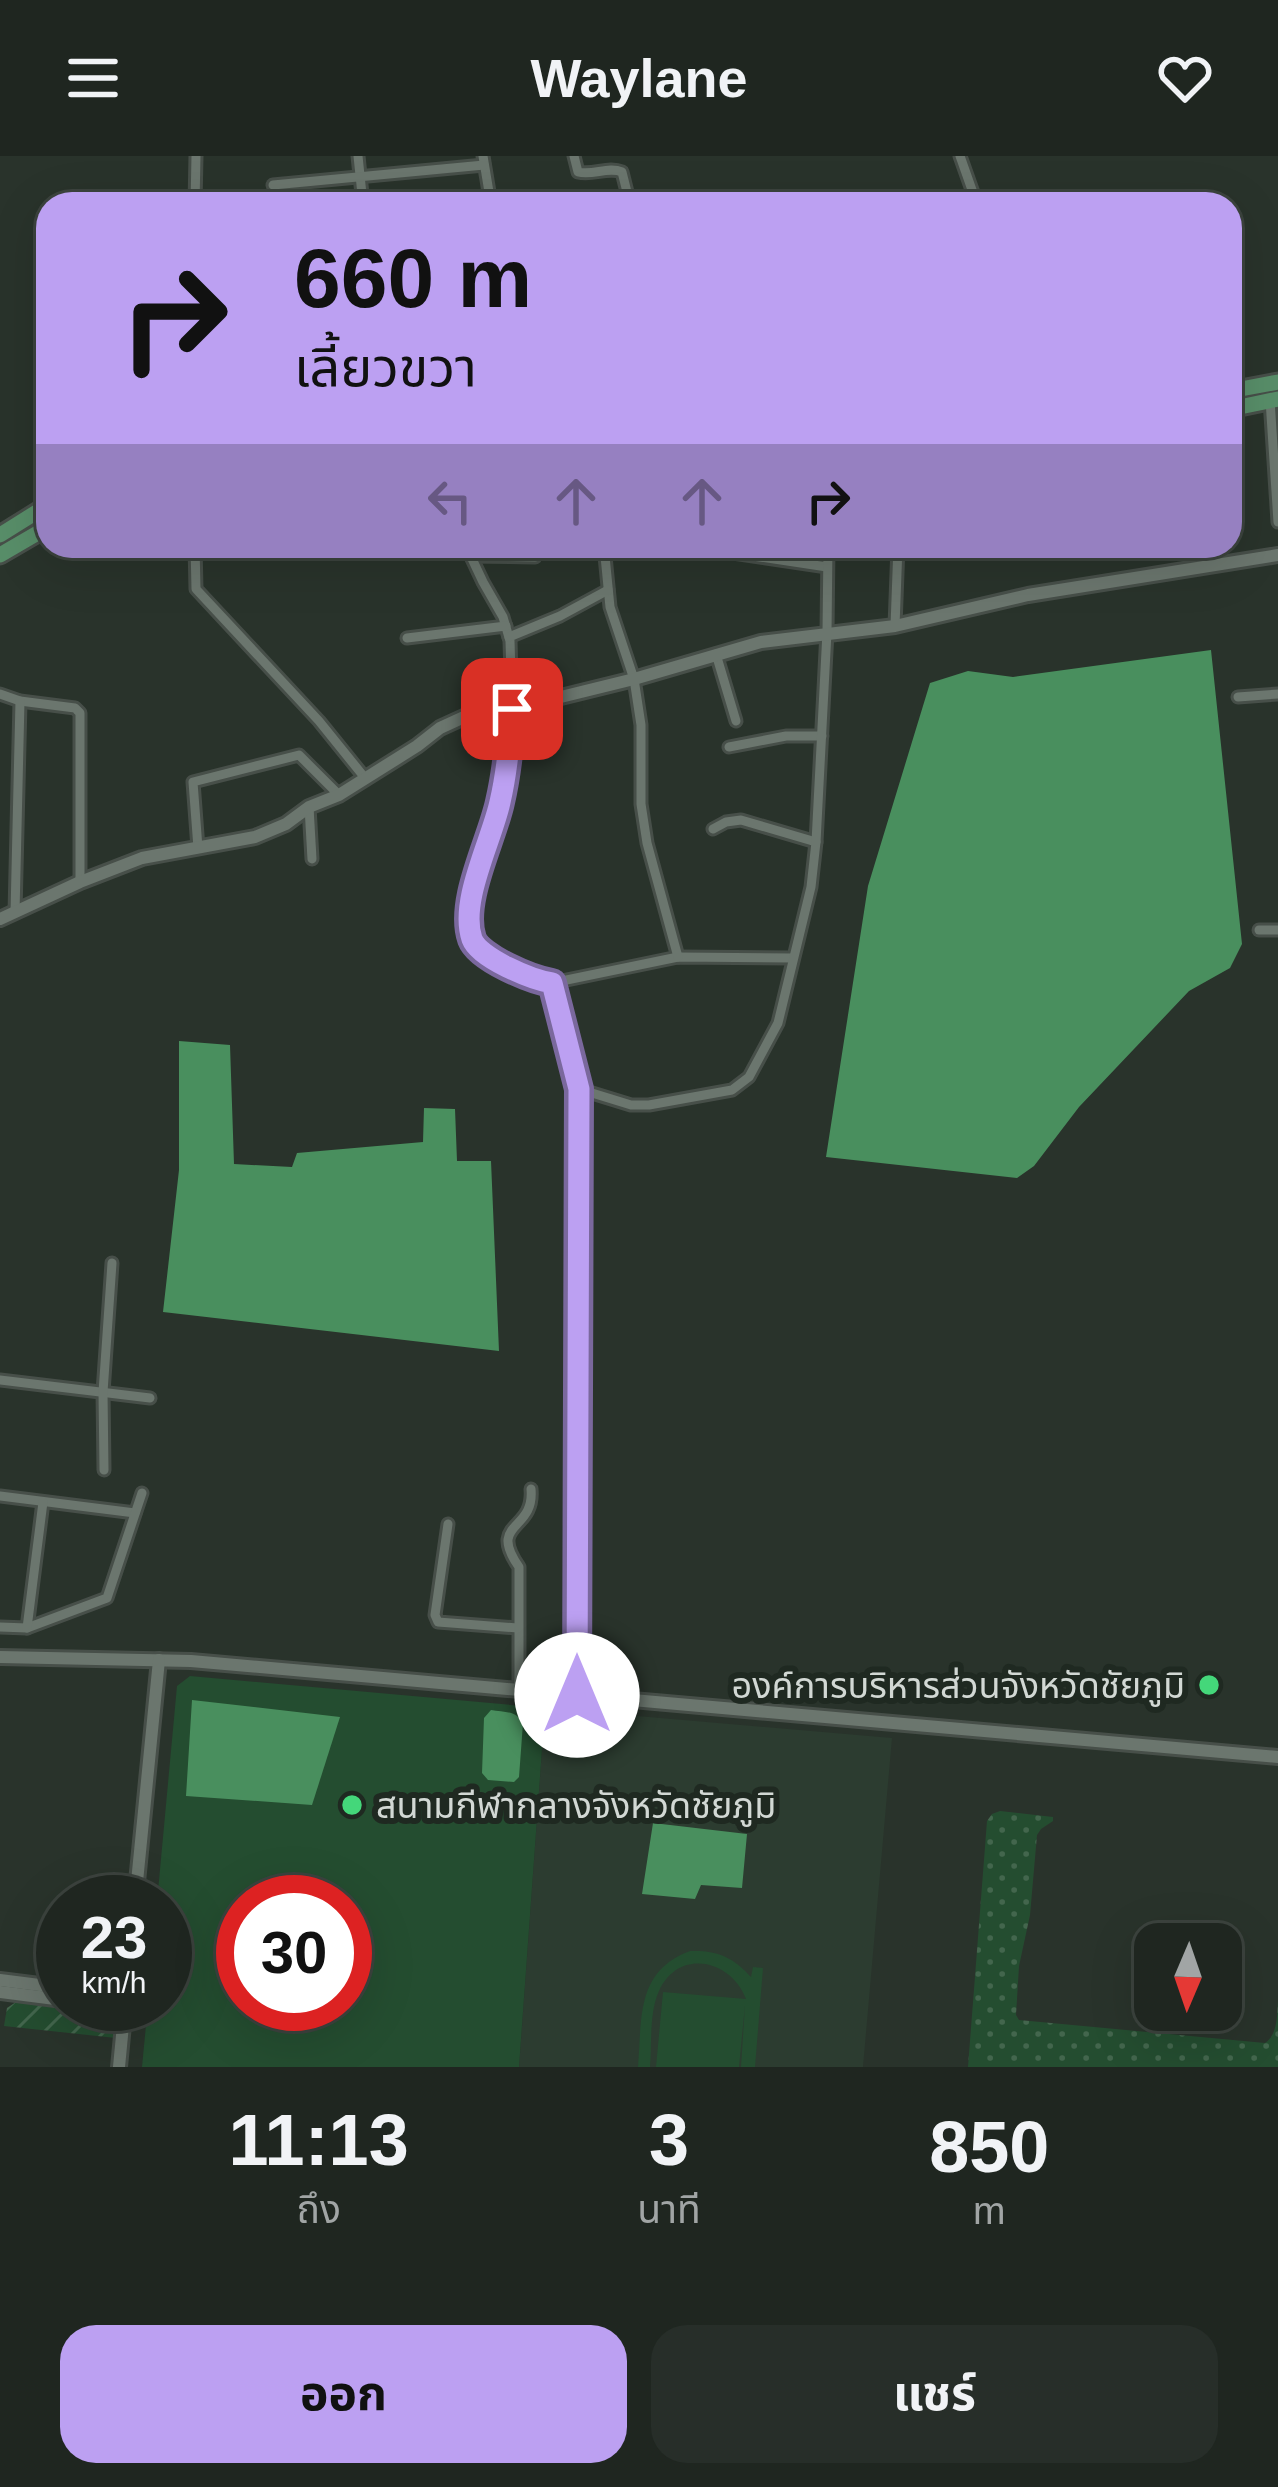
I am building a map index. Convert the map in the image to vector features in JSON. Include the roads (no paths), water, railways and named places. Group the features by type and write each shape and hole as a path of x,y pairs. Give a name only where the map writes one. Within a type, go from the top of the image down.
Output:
{"main road":[{"path":"1242,389 1278,382"},
{"path":"1242,407 1274,400"},
{"path":"0,536 36,513"},
{"path":"0,555 36,534"}],"street":[{"path":"195,192 196,156"},
{"path":"358,156 362,192"},
{"path":"574,156 578,172 622,172 627,192"},
{"path":"960,156 973,192"},
{"path":"273,184 484,160 489,192"},
{"path":"1274,400 1278,522"},
{"path":"0,919 142,858 255,837 286,824 464,717 634,679 761,642 895,626 1028,595 1278,555"},
{"path":"195,558 196,589 319,721 365,778"},
{"path":"471,558 508,632 512,709 500,802 476,877 471,914 472,938 482,953 552,983 678,957 792,958"},
{"path":"605,558 610,607 634,679 641,725 646,843 678,957"},
{"path":"767,558 827,567"},
{"path":"579,1089 631,1105 732,1090 749,1077 778,1023 811,887 816,842 827,558"},
{"path":"895,626 898,558"},
{"path":"406,638 508,632 560,616 608,590"},
{"path":"716,654 736,722"},
{"path":"0,694 75,708 80,713 80,882"},
{"path":"1238,697 1278,694"},
{"path":"15,913 20,701"},
{"path":"728,748 786,736 822,736"},
{"path":"198,848 194,782 299,755 339,794"},
{"path":"309,807 312,859"},
{"path":"713,830 741,820 816,842"},
{"path":"1259,930 1278,930"},
{"path":"552,983 579,1089 577,1695"},
{"path":"104,1470 103,1392 112,1263"},
{"path":"0,1380 150,1398"},
{"path":"519,1690 519,1567 506,1544 509,1532 527,1515 531,1489"},
{"path":"0,1627 27,1628 107,1598 142,1493"},
{"path":"0,1496 135,1513"},
{"path":"27,1628 44,1502"},
{"path":"448,1524 435,1615 439,1622 518,1628"},
{"path":"0,1657 159,1660 1278,1757"},
{"path":"138,1875 159,1660"},
{"path":"0,1980 36,1985"},
{"path":"0,1992 36,1997"},
{"path":"119,2067 123,2031"}],"place":[{"name":"องค์การบริหารส่วนจังหวัดชัยภูมิ","path":"1209,1685"},
{"name":"สนามกีฬากลางจังหวัดชัยภูมิ","path":"352,1805"}]}
